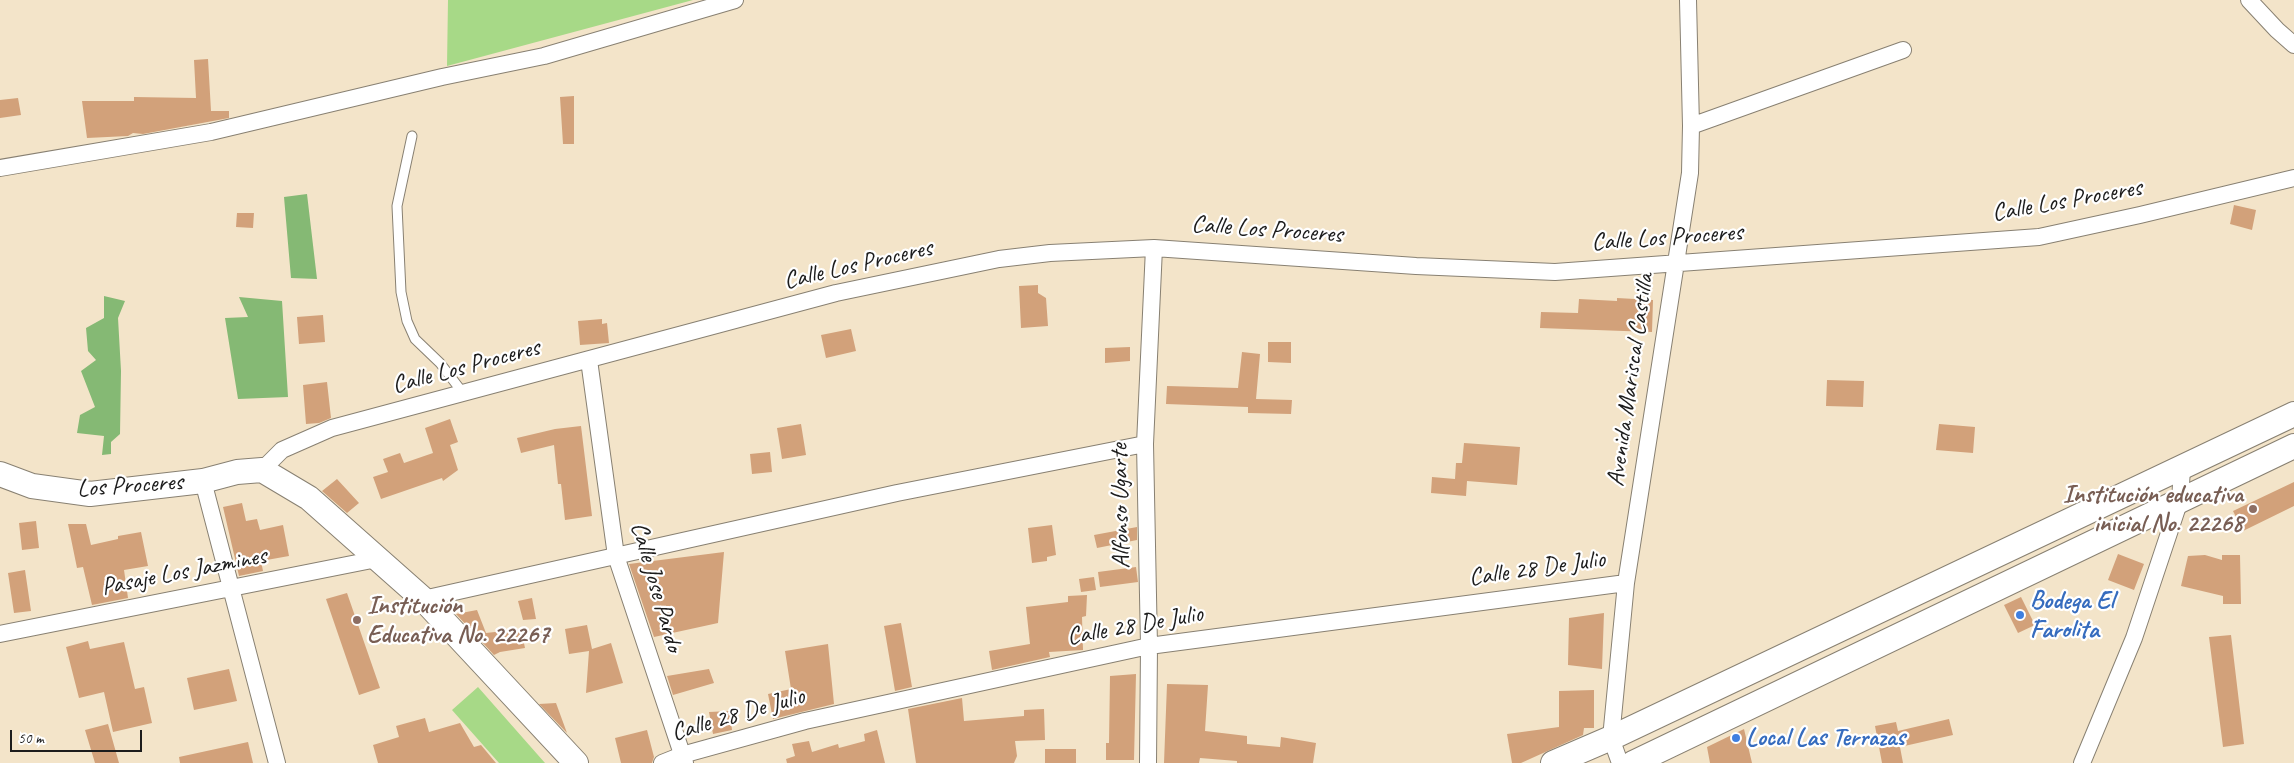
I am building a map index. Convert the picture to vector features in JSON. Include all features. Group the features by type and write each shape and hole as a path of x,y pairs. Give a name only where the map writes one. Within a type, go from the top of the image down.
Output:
{"main road":[{"path":"1553,763 1611,738 2182,469 2294,414"},
{"path":"1633,763 2294,446"},
{"name":"Los Proceres","path":"0,474 32,486 90,494 203,481 236,472 262,470"},
{"path":"262,470 309,498 423,600 570,761"}],"street":[{"path":"0,168 211,132 442,77 544,56 734,0"},
{"name":"Avenida Mariscal Castilla","path":"1611,738 1626,583 1674,262 1690,173 1691,126 1688,0"},
{"path":"2249,0 2277,30 2294,44"},
{"path":"1691,126 1904,50"},
{"name":"Calle Los Proceres","path":"262,470 282,450 332,428 836,293 999,259 1050,253 1154,248 1416,266 1555,272 2039,237 2294,178"},
{"name":"Alfonso Ugarte","path":"1148,763 1149,646 1144,444 1154,248"},
{"name":"Calle Jose Pardo","path":"589,360 616,556 684,759"},
{"path":"423,600 897,493 1144,444"},
{"path":"2082,763 2134,638 2180,500 2182,469"},
{"path":"203,481 277,763"},
{"name":"Pasaje Los Jazmines","path":"0,634 377,559"},
{"name":"Calle 28 De Julio","path":"662,763 684,759 806,721 1149,646 1626,583"},
{"path":"1611,738 1620,763"}],"lane":[{"path":"412,136 397,206 401,292 407,321 415,339 440,363 463,393"}],"green space":[{"path":"448,0 693,0 447,66"},
{"path":"307,194 317,279 291,278 284,197"},
{"path":"104,296 125,301 118,318 121,371 120,434 111,442 111,454 102,455 104,436 77,433 80,415 95,407 81,371 96,360 88,351 86,328 104,318"},
{"path":"239,297 282,301 288,397 238,399 225,318 248,317"},
{"path":"478,687 545,763 499,763 452,710"}],"building":[{"path":"208,59 211,111 229,111 229,118 143,134 133,133 128,136 87,138 82,101 134,101 134,97 196,98 194,60"},
{"path":"574,96 574,144 563,144 560,97"},
{"path":"18,98 21,115 0,118 0,100"},
{"path":"2234,205 2256,210 2252,230 2230,224"},
{"path":"237,213 254,213 253,228 236,227"},
{"path":"1038,285 1038,293 1046,298 1048,326 1021,328 1019,286"},
{"path":"1617,298 1653,300 1652,332 1540,328 1541,312 1578,313 1579,299 1617,301"},
{"path":"323,315 325,342 299,344 297,317"},
{"path":"602,319 602,324 607,323 609,343 580,345 578,321"},
{"path":"851,329 856,351 826,358 821,335"},
{"path":"1268,342 1291,342 1291,363 1268,362"},
{"path":"1130,347 1130,361 1105,363 1105,348"},
{"path":"1242,352 1260,354 1256,399 1292,400 1291,414 1248,413 1248,407 1166,404 1167,386 1238,388"},
{"path":"1827,380 1864,381 1863,407 1826,406"},
{"path":"327,382 331,418 319,423 306,424 303,385"},
{"path":"450,419 458,442 450,445 458,470 443,481 442,478 381,499 373,477 388,472 383,459 400,453 404,463 433,453 425,428"},
{"path":"801,424 806,455 782,459 777,428"},
{"path":"1939,424 1975,427 1973,453 1936,450"},
{"path":"581,426 592,516 565,520 561,484 558,484 554,445 521,453 517,438 555,429"},
{"path":"1464,443 1520,447 1517,485 1467,481 1466,496 1431,493 1432,477 1455,479 1456,463 1462,463"},
{"path":"770,452 772,472 752,474 750,454"},
{"path":"337,479 359,503 347,513 322,491"},
{"path":"2294,482 2294,506 2243,531 2233,511"},
{"path":"242,503 246,521 257,519 260,530 283,525 289,556 261,561 263,571 239,576 223,507"},
{"path":"36,521 39,548 22,550 19,523"},
{"path":"68,524 86,524 91,545 118,539 118,536 141,532 148,566 124,570 128,598 92,605 83,567 77,568"},
{"path":"1052,525 1056,555 1047,557 1047,561 1032,563 1028,528"},
{"path":"1137,527 1137,540 1097,548 1094,535"},
{"path":"724,552 718,623 654,637 629,564"},
{"path":"2118,554 2144,564 2134,590 2108,580"},
{"path":"2205,555 2222,560 2222,555 2240,555 2241,604 2223,604 2223,596 2181,586 2188,556"},
{"path":"1136,567 1138,582 1100,587 1098,572"},
{"path":"25,570 31,611 14,613 8,573"},
{"path":"1094,577 1096,590 1081,592 1079,579"},
{"path":"347,593 380,688 359,695 326,599"},
{"path":"1087,595 1086,616 1082,617 1083,650 1049,652 1050,657 992,670 989,651 1030,644 1026,607 1068,602 1068,596"},
{"name":"Bodega El Farolita","path":"2021,597 2035,625 2018,633 2004,605"},
{"path":"532,598 536,619 523,620 518,601"},
{"path":"477,610 486,633 521,629 525,648 500,652 494,655 456,614"},
{"path":"1604,613 1602,669 1568,665 1569,618"},
{"path":"901,623 912,687 895,691 884,626"},
{"path":"587,625 592,649 611,643 623,683 586,693 589,651 569,654 565,629"},
{"path":"2231,635 2244,744 2223,747 2209,637"},
{"path":"88,641 90,649 124,642 135,689 144,687 152,723 113,732 104,692 79,698 66,647"},
{"path":"828,644 834,704 773,719 768,694 791,689 785,651"},
{"path":"229,669 237,701 194,710 187,678"},
{"path":"709,669 714,683 673,695 667,676"},
{"path":"1136,674 1134,760 1106,760 1106,743 1109,743 1110,676"},
{"path":"1167,684 1208,685 1205,731 1247,736 1247,744 1280,747 1281,737 1316,743 1313,763 1237,763 1237,761 1200,758 1199,763 1164,763"},
{"path":"1594,690 1594,728 1584,728 1583,735 1521,763 1512,763 1507,734 1559,727 1559,691"},
{"path":"962,698 964,721 1024,716 1024,710 1044,709 1045,740 1015,741 1017,756 1014,763 916,763 908,709"},
{"path":"556,703 567,733 539,704"},
{"path":"730,711 732,730 713,734 709,712"},
{"path":"425,718 429,732 460,723 474,747 481,745 496,763 378,763 373,745 399,737 396,726"},
{"path":"1949,719 1953,735 1900,747 1903,763 1882,763 1875,726 1896,722 1898,731"},
{"path":"108,724 119,763 95,763 85,730"},
{"name":"Local Las Terrazas","path":"1744,729 1752,763 1710,763 1707,747"},
{"path":"647,730 654,757 652,763 621,763 615,738"},
{"path":"877,730 885,763 787,763 786,759 795,756 792,744 809,741 812,752 838,744 839,748 865,741 864,734"},
{"path":"248,742 253,763 180,763 179,757"},
{"path":"1045,749 1076,749 1076,763 1045,763"}],"place":[{"name":"Institución educativa inicial No. 22268","path":"2253,509"},
{"name":"Bodega El Farolita","path":"2020,615"},
{"name":"Institución Educativa No. 22267","path":"357,620"},
{"name":"Local Las Terrazas","path":"1736,738"}]}
